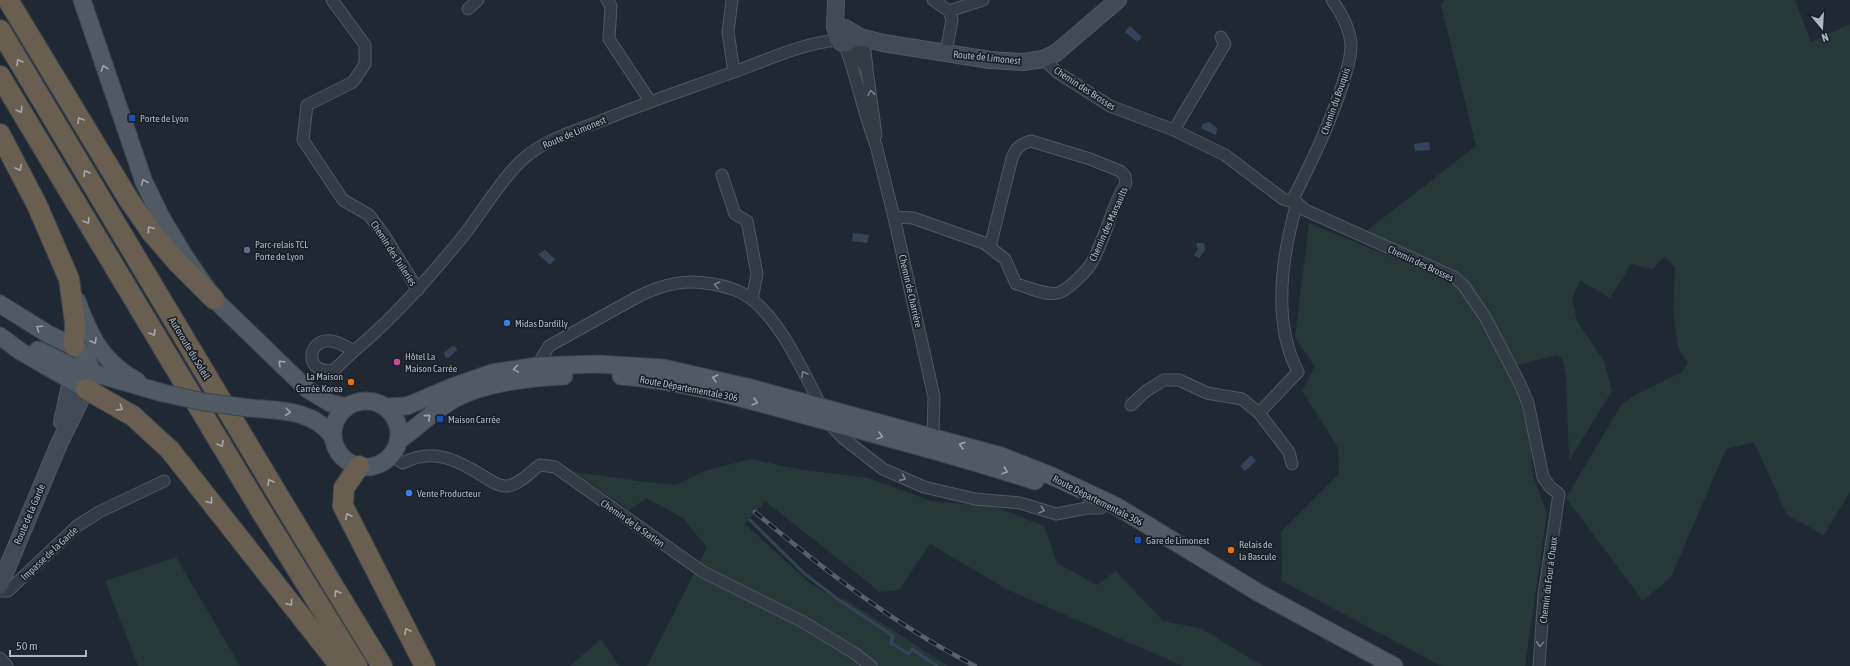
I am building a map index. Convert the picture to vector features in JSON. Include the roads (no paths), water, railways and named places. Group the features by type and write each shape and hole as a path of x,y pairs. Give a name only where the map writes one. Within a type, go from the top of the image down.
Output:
{"highway":[{"path":"8,0 108,168 129,200 152,233 178,263 214,299"},
{"name":"Autoroute du Soleil","path":"0,30 382,666"},
{"path":"0,76 250,493 357,666"},
{"path":"0,134 37,205 69,278 75,323 74,346"},
{"path":"81,378 133,416 170,450 340,666"},
{"path":"359,466 344,488 343,506 425,666"}],"main road":[{"path":"82,0 116,104 147,188 173,238 214,299 307,389 330,403 346,407"},
{"path":"69,278 86,326 101,351 110,362 122,372 162,393"},
{"path":"0,304 48,334 74,346 81,378"},
{"path":"0,328 81,378"},
{"path":"0,336 20,351 81,378 204,402 295,413 308,416 320,422 333,436"},
{"name":"Route Départementale 306","path":"386,407 407,406 452,387 492,373 537,366 598,364 663,368 703,375 1066,491 1101,508 1256,602 1375,666"},
{"name":"Route Départementale 306","path":"394,448 435,411 454,399 469,393 493,385 543,377 607,375 662,381 933,437 1008,459 1052,476 1116,506 1259,593 1394,666"},
{"path":"366,400 377,402 386,407 393,414 399,432 394,448 376,465 359,466 349,462 341,455 335,446 333,436 336,420 346,407 356,402 366,400"}],"street":[{"name":"Chemin des Tuileries","path":"332,0 364,45 365,64 353,82 307,104 303,140 343,200 369,214 384,235 418,290"},
{"path":"468,9 478,0"},
{"path":"607,0 611,6 609,39 650,101"},
{"path":"732,0 728,32 734,72"},
{"path":"933,0 949,11 952,20 946,52"},
{"path":"949,11 983,0"},
{"name":"Route de Limonest","path":"354,351 418,290 520,162 533,151 558,138 650,101 734,72 844,38 946,52 990,60 1024,62 1043,59 1056,53 1118,0"},
{"name":"Chemin du Bouquis","path":"1258,412 1298,372 1291,358 1285,336 1282,308 1287,250 1295,202 1337,101 1351,48 1348,28 1332,0"},
{"name":"Chemin de Charrière","path":"834,3 852,62 868,125 876,145 894,217 934,397 933,437"},
{"path":"1174,130 1225,44 1221,37"},
{"name":"Chemin de Charrière","path":"844,38 867,70 875,123 876,145"},
{"name":"Chemin des Brosses","path":"1043,59 1057,72 1110,106 1174,130 1225,155 1256,177 1283,199 1295,202 1305,210 1454,277 1464,286 1485,317 1519,382 1528,403 1543,477 1550,487 1559,494"},
{"name":"Chemin des Marsaults","path":"894,217 913,218 984,243 1005,259 1016,284 1047,293 1052,293 1063,291 1091,263 1126,183 1125,176 1120,171 1090,159 1031,141 1024,143 1018,147 1012,158 990,247"},
{"path":"722,175 735,214 747,221 757,274 752,299"},
{"name":"Route Départementale 306","path":"537,366 549,346 608,312 654,288 675,282 701,282 733,289 752,299 778,327 825,415 843,438 883,469 924,487 975,499 1020,503 1056,514 1087,508 1101,508"},
{"name":"Route de la Garde","path":"0,585 59,444 81,378"},
{"path":"1131,405 1146,391 1164,380 1179,380 1207,394 1242,398 1258,412 1289,452 1292,464"},
{"name":"Chemin de la Station","path":"394,448 403,463 417,457 440,456 450,458 464,464 497,484 507,486 515,484 540,465 555,467 703,572 803,622 854,653 871,666"},
{"name":"Impasse de la Garde","path":"0,591 8,591 77,526 99,512 164,481"},
{"name":"Chemin du Four à Chaux","path":"1538,666 1544,594 1559,494"},
{"path":"0,658 7,666"}],"water":[{"path":"1130,26 1141,36 1140,40 1136,41 1125,32"},
{"path":"1209,122 1217,128 1216,135 1201,128 1203,124"},
{"path":"1429,142 1430,150 1415,151 1414,144"},
{"path":"853,233 869,235 867,243 852,241"},
{"path":"1197,243 1204,243 1205,250 1199,258 1194,255 1198,249 1196,245"},
{"path":"545,250 555,259 550,265 538,254"},
{"path":"452,346 456,347 457,350 450,357 446,358 444,353"},
{"path":"1251,455 1256,461 1245,471 1240,466"}],"waterway":[{"path":"750,520 805,574 839,600 893,636 891,643 909,654 912,649 937,666"}],"railway":[{"path":"755,512 807,555 888,615 945,650 975,666"}],"place":[{"name":"Porte de Lyon","path":"132,118"},
{"name":"Parc-relais TCL Porte de Lyon","path":"247,250"},
{"name":"Midas Dardilly","path":"507,323"},
{"name":"Hôtel La Maison Carrée","path":"397,362"},
{"name":"La Maison Carrée Korea","path":"351,382"},
{"name":"Maison Carrée","path":"440,419"},
{"name":"Vente Producteur","path":"409,493"},
{"name":"Gare de Limonest","path":"1138,540"},
{"name":"Relais de la Bascule","path":"1231,550"}]}
